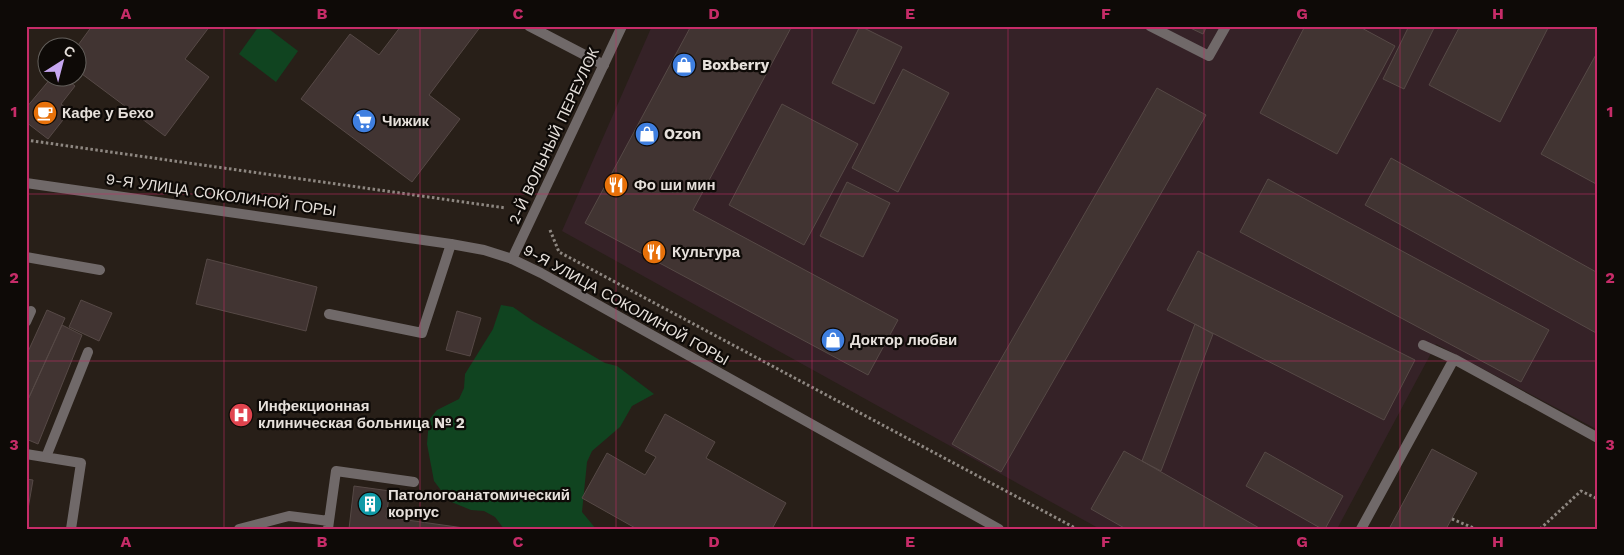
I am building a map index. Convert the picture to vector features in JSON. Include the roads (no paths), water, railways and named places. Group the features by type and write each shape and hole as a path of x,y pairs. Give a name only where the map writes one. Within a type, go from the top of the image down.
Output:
{"street":[{"path":"529,26 604,65"},
{"name":"2-Й ВОЛЬНЫЙ ПЕРЕУЛОК","path":"512,259 622,26"},
{"path":"1150,26 1209,56 1226,26"},
{"name":"9-Я УЛИЦА СОКОЛИНОЙ ГОРЫ","path":"26,183 451,244 484,250 512,259 541,273 999,529"},
{"path":"329,314 422,333 451,244"},
{"path":"26,257 100,270"},
{"path":"26,322 32,310"},
{"path":"1422,345 1454,359 1598,438"},
{"path":"46,457 88,352"},
{"path":"1360,529 1454,359"},
{"path":"26,454 81,463 71,529"},
{"path":"239,529 289,516 328,525 336,471 414,482"}],"place":[{"name":"Boxberry","path":"684,65"},
{"name":"Кафе у Бехо","path":"45,113"},
{"name":"Чижик","path":"364,121"},
{"name":"Ozon","path":"647,134"},
{"name":"Фо ши мин","path":"616,185"},
{"name":"Культура","path":"654,252"},
{"name":"Доктор любви","path":"833,340"},
{"name":"Инфекционная клиническая больница № 2","path":"241,415"},
{"name":"Патологоанатомический корпус","path":"370,504"}]}
